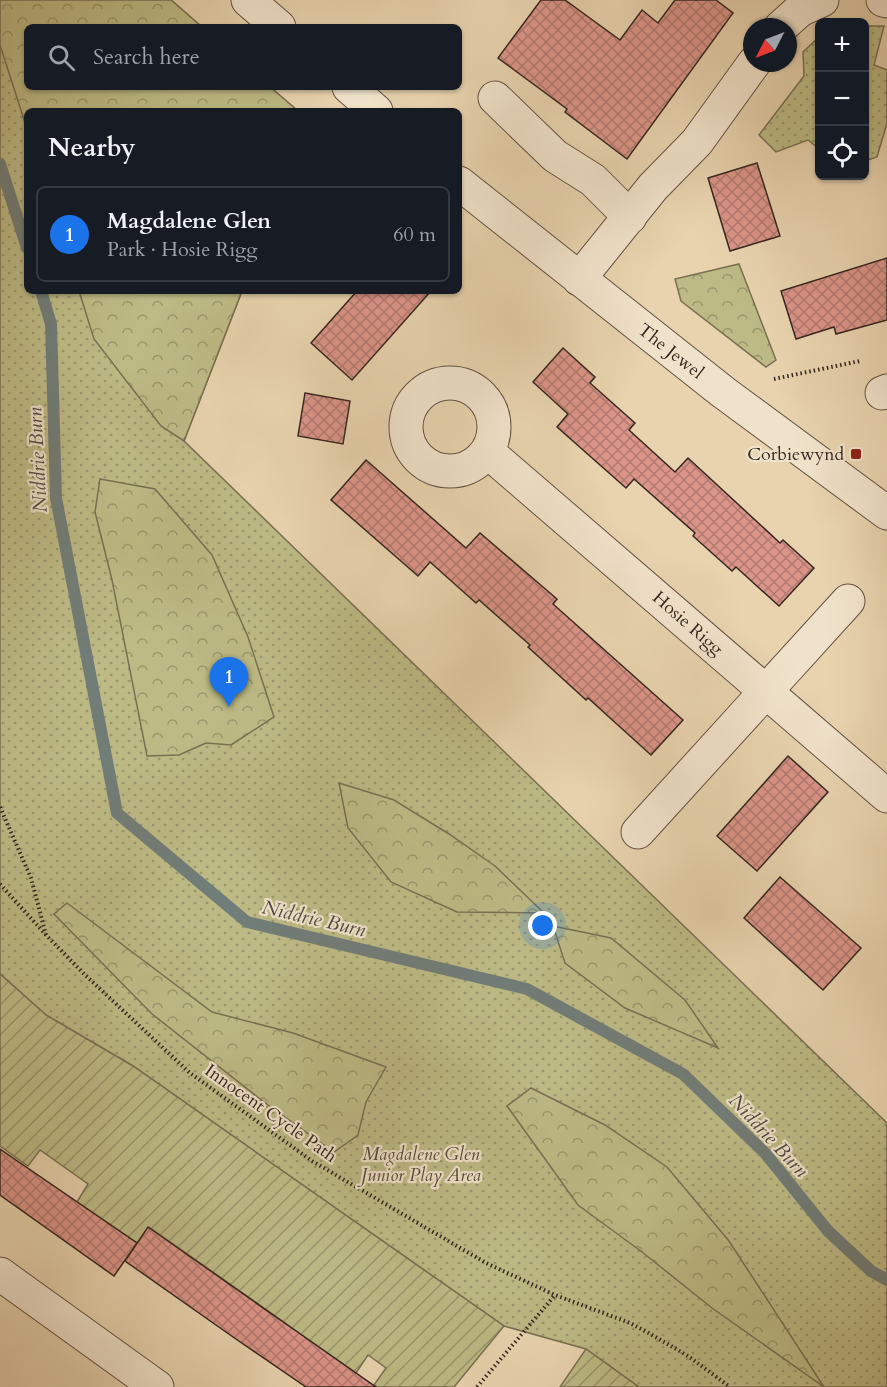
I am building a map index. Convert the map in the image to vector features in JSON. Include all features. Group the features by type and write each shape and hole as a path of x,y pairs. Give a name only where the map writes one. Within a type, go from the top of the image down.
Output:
{"street":[{"path":"248,0 276,24"},
{"path":"791,18 800,10 822,0"},
{"path":"579,279 653,187 697,142 748,72"},
{"path":"352,90 373,108"},
{"path":"495,98 555,156 593,180 630,217"},
{"name":"The Jewel","path":"462,185 723,392 887,513"},
{"name":"Hosie Rigg","path":"488,452 887,796"},
{"path":"638,832 848,601"},
{"path":"0,1274 157,1387"}],"path":[{"path":"774,379 864,360"},
{"path":"0,807 31,878 47,936"},
{"name":"Innocent Cycle Path","path":"0,884 47,936 190,1073 312,1161 486,1263 555,1295 606,1313 646,1331 688,1356 730,1387"},
{"path":"477,1387 555,1295"}],"green space":[{"name":"Magdalene Glen Junior Play Area","path":"0,0 171,0 199,24 24,24 24,90 274,90 294,108 24,108 24,294 241,294 184,441 887,1123 887,1387 639,1387 586,1349 504,1326 133,1066 46,1015 0,974"},
{"path":"0,0 171,0 199,24 24,24 24,90 274,90 294,108 24,108 24,120 0,45"},
{"path":"869,26 884,26 874,65 887,70 887,123 877,157 869,160"},
{"path":"815,41 815,146 808,140 776,152 759,135 804,76 803,52"},
{"path":"739,264 776,360 766,367 681,301 675,279"},
{"path":"80,294 241,294 184,441 161,426 94,339"},
{"path":"100,479 155,489 212,555 248,637 274,717 231,745 206,743 179,755 147,756 112,580 95,512"},
{"path":"339,783 394,800 449,834 495,866 544,913 457,912 391,882 348,828"},
{"path":"67,903 212,1012 293,1033 386,1067 366,1102 358,1135 334,1152 264,1102 152,1014 54,914"},
{"path":"553,926 611,938 685,1000 718,1048 625,1008 565,963"},
{"path":"0,974 46,1015 133,1066 504,1326 454,1387 377,1387 374,1385 386,1368 368,1355 356,1373 149,1227 137,1243 77,1202 88,1184 40,1150 28,1166 0,1146"},
{"path":"531,1088 605,1125 667,1167 729,1241 824,1387 712,1308 578,1205 507,1106"},
{"path":"586,1349 639,1387 560,1387"}],"building":[{"path":"541,0 565,0 620,40 642,10 658,23 675,0 716,0 733,13 627,159 565,112 567,109 498,58"},
{"path":"757,163 780,236 730,251 708,178"},
{"path":"887,258 887,320 836,334 834,327 796,339 781,291"},
{"path":"354,294 428,294 352,380 311,343"},
{"path":"563,348 595,377 590,383 635,423 629,430 675,472 688,458 780,543 783,540 814,568 779,606 736,567 732,571 693,536 695,533 634,479 626,488 557,427 568,414 533,382"},
{"path":"305,393 350,401 343,444 298,436"},
{"path":"366,460 466,548 480,533 557,599 553,604 683,720 651,755 588,698 586,700 528,647 530,645 479,600 476,603 430,562 418,576 331,500"},
{"path":"788,756 828,792 757,871 717,836"},
{"path":"780,877 861,948 823,990 744,918"},
{"path":"0,1149 137,1243 114,1276 0,1195"},
{"path":"148,1227 376,1387 306,1387 233,1337 125,1261"}],"waterway":[{"name":"Niddrie Burn","path":"0,164 24,239"},
{"name":"Niddrie Burn","path":"42,294 51,324 56,498 117,813 247,922 527,989 683,1074 765,1153 828,1231 871,1271 887,1280"}],"place":[{"name":"Corbiewynd","path":"856,454"},
{"name":"Magdalene Glen","path":"229,707"}]}
